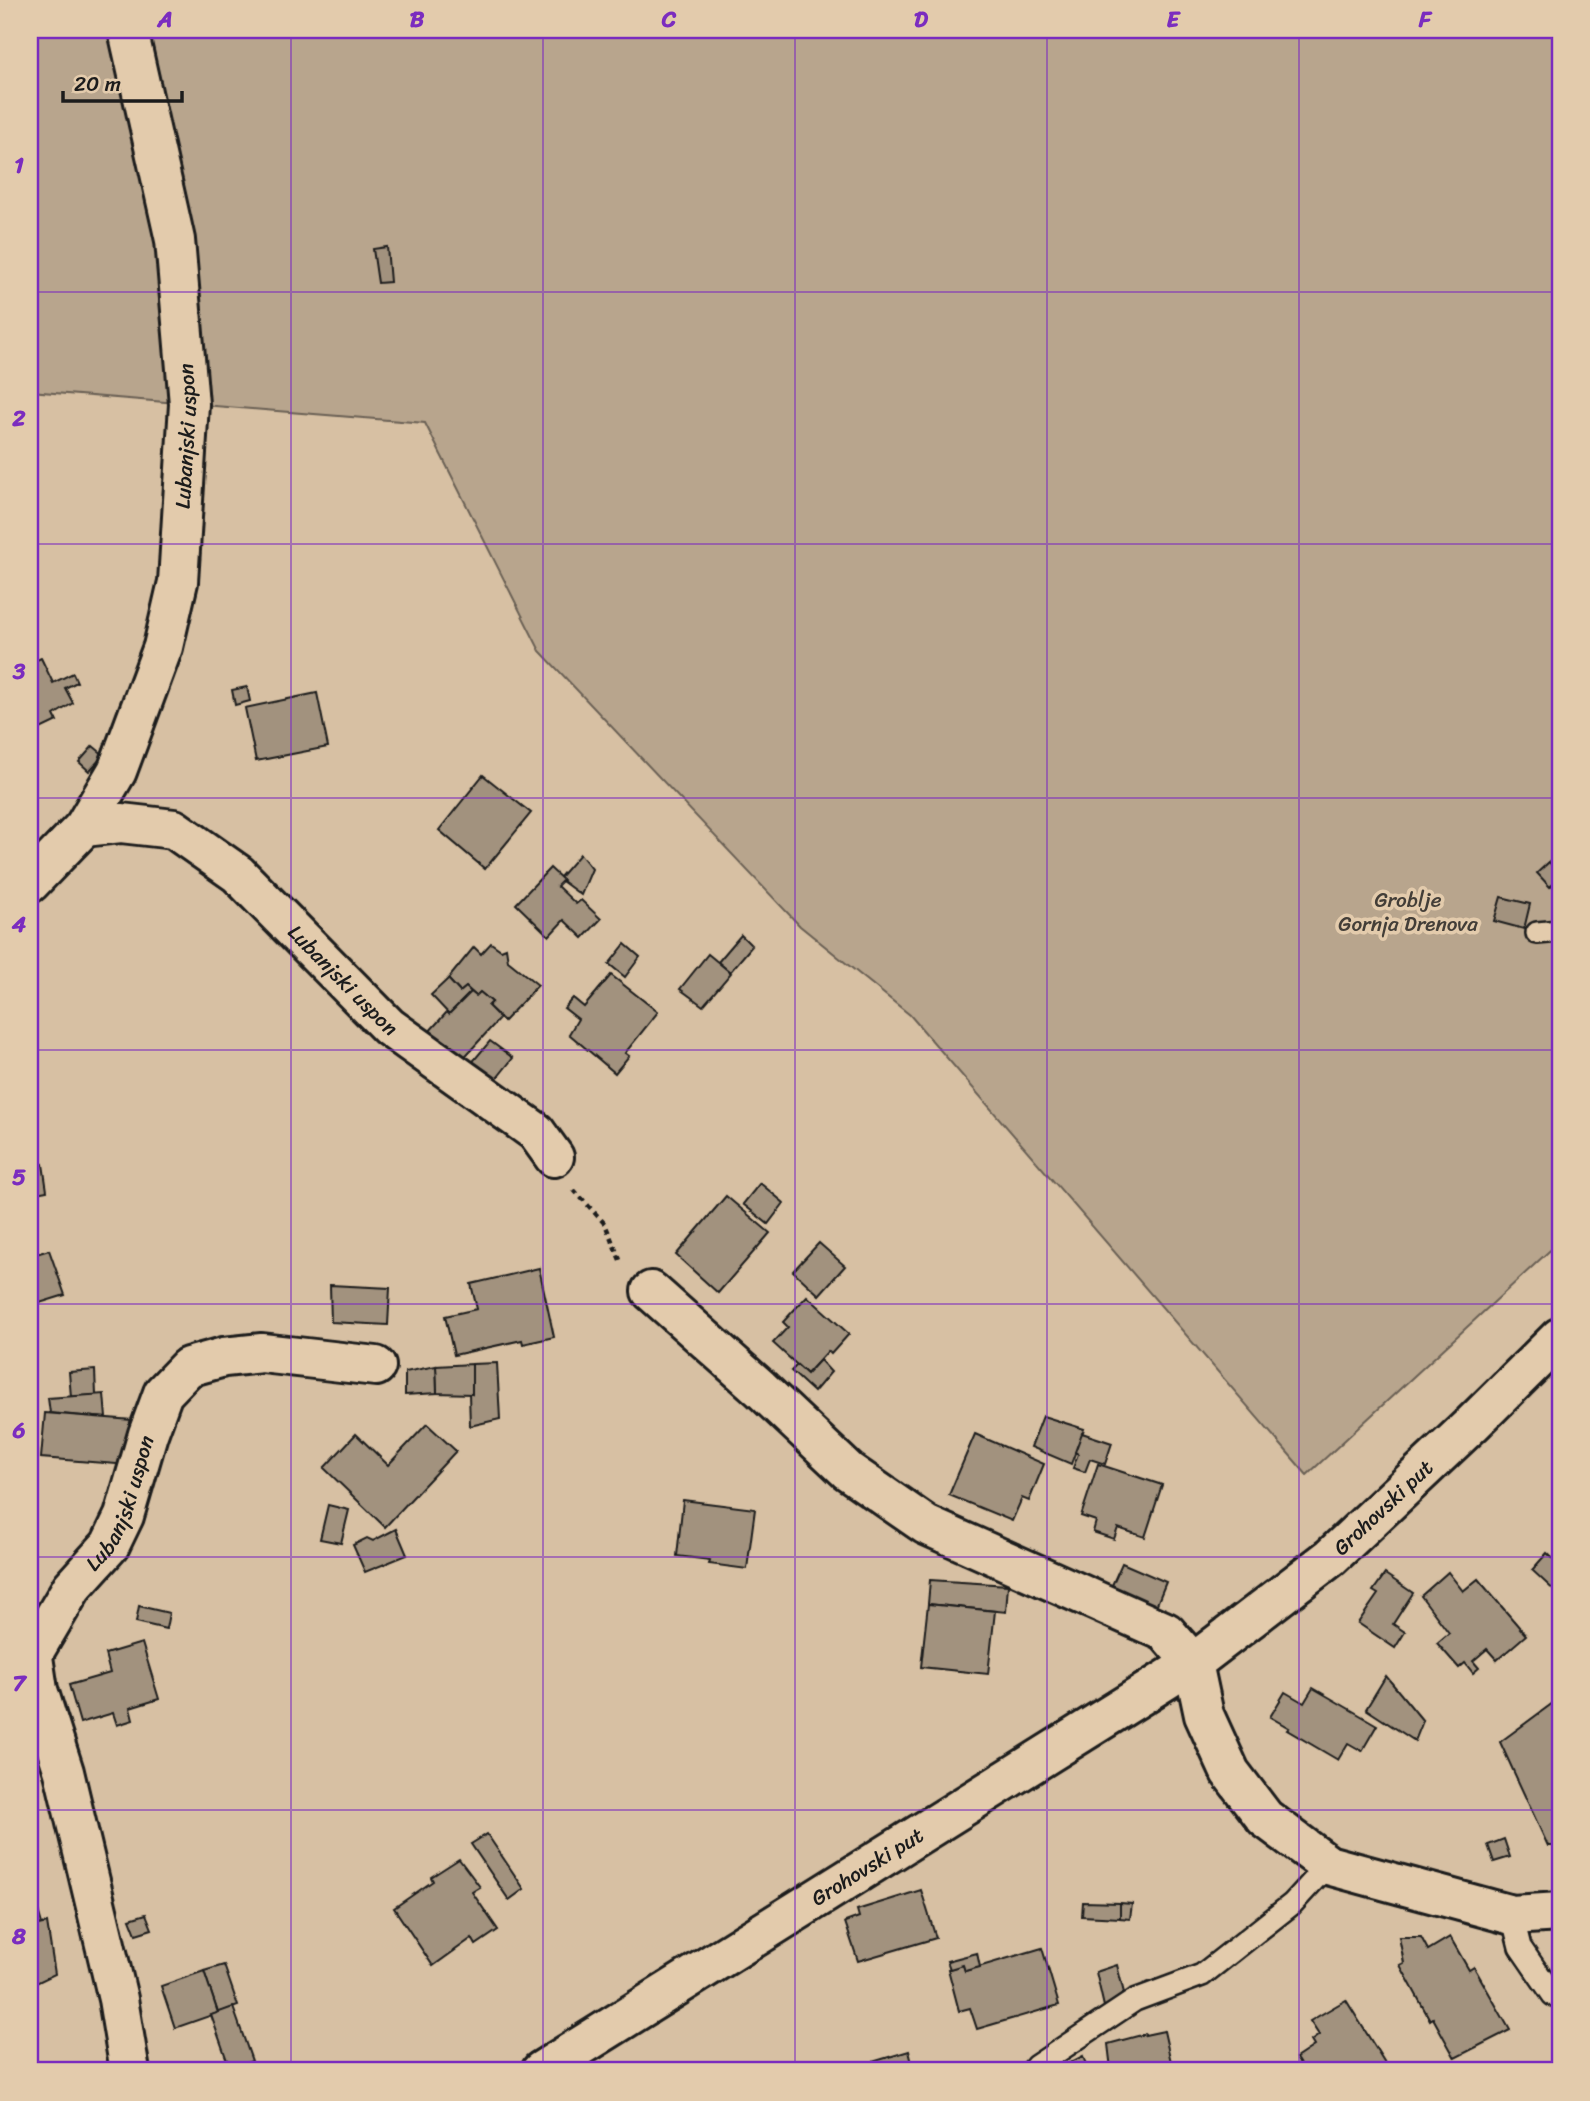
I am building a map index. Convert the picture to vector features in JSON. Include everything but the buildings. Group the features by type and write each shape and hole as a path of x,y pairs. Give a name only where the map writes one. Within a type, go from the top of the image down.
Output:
{"street":[{"name":"Lubanjski uspon","path":"30,883 84,827 117,771 163,647 178,582 188,404 175,240 128,30"},
{"name":"Lubanjski uspon","path":"84,827 121,823 174,829 238,874 389,1027 536,1132 554,1157"},
{"path":"651,1291 849,1471 926,1525 1166,1632 1193,1663 1204,1715 1230,1772 1265,1818 1328,1865 1512,1915 1560,1912"},
{"name":"Grohovski put","path":"541,2071 1193,1663 1331,1557 1560,1337"},
{"name":"Lubanjski uspon","path":"130,2071 118,1999 64,1772 38,1690 31,1646 72,1587 110,1545 124,1516 163,1393 188,1367 224,1357 262,1353 376,1366"},
{"path":"30,1758 64,1772"}],"lane":[{"path":"1537,933 1560,931"},
{"path":"1032,2071 1135,2000 1202,1975 1292,1904 1328,1865"},
{"path":"1512,1915 1520,1947 1553,1995"}],"path":[{"path":"554,1157 567,1181 605,1224 620,1260 651,1291"}],"green space":[{"name":"Groblje Gornja Drenova","path":"30,30 1560,30 1560,1241 1307,1475 910,1015 800,926 540,651 425,423 30,391"}]}
